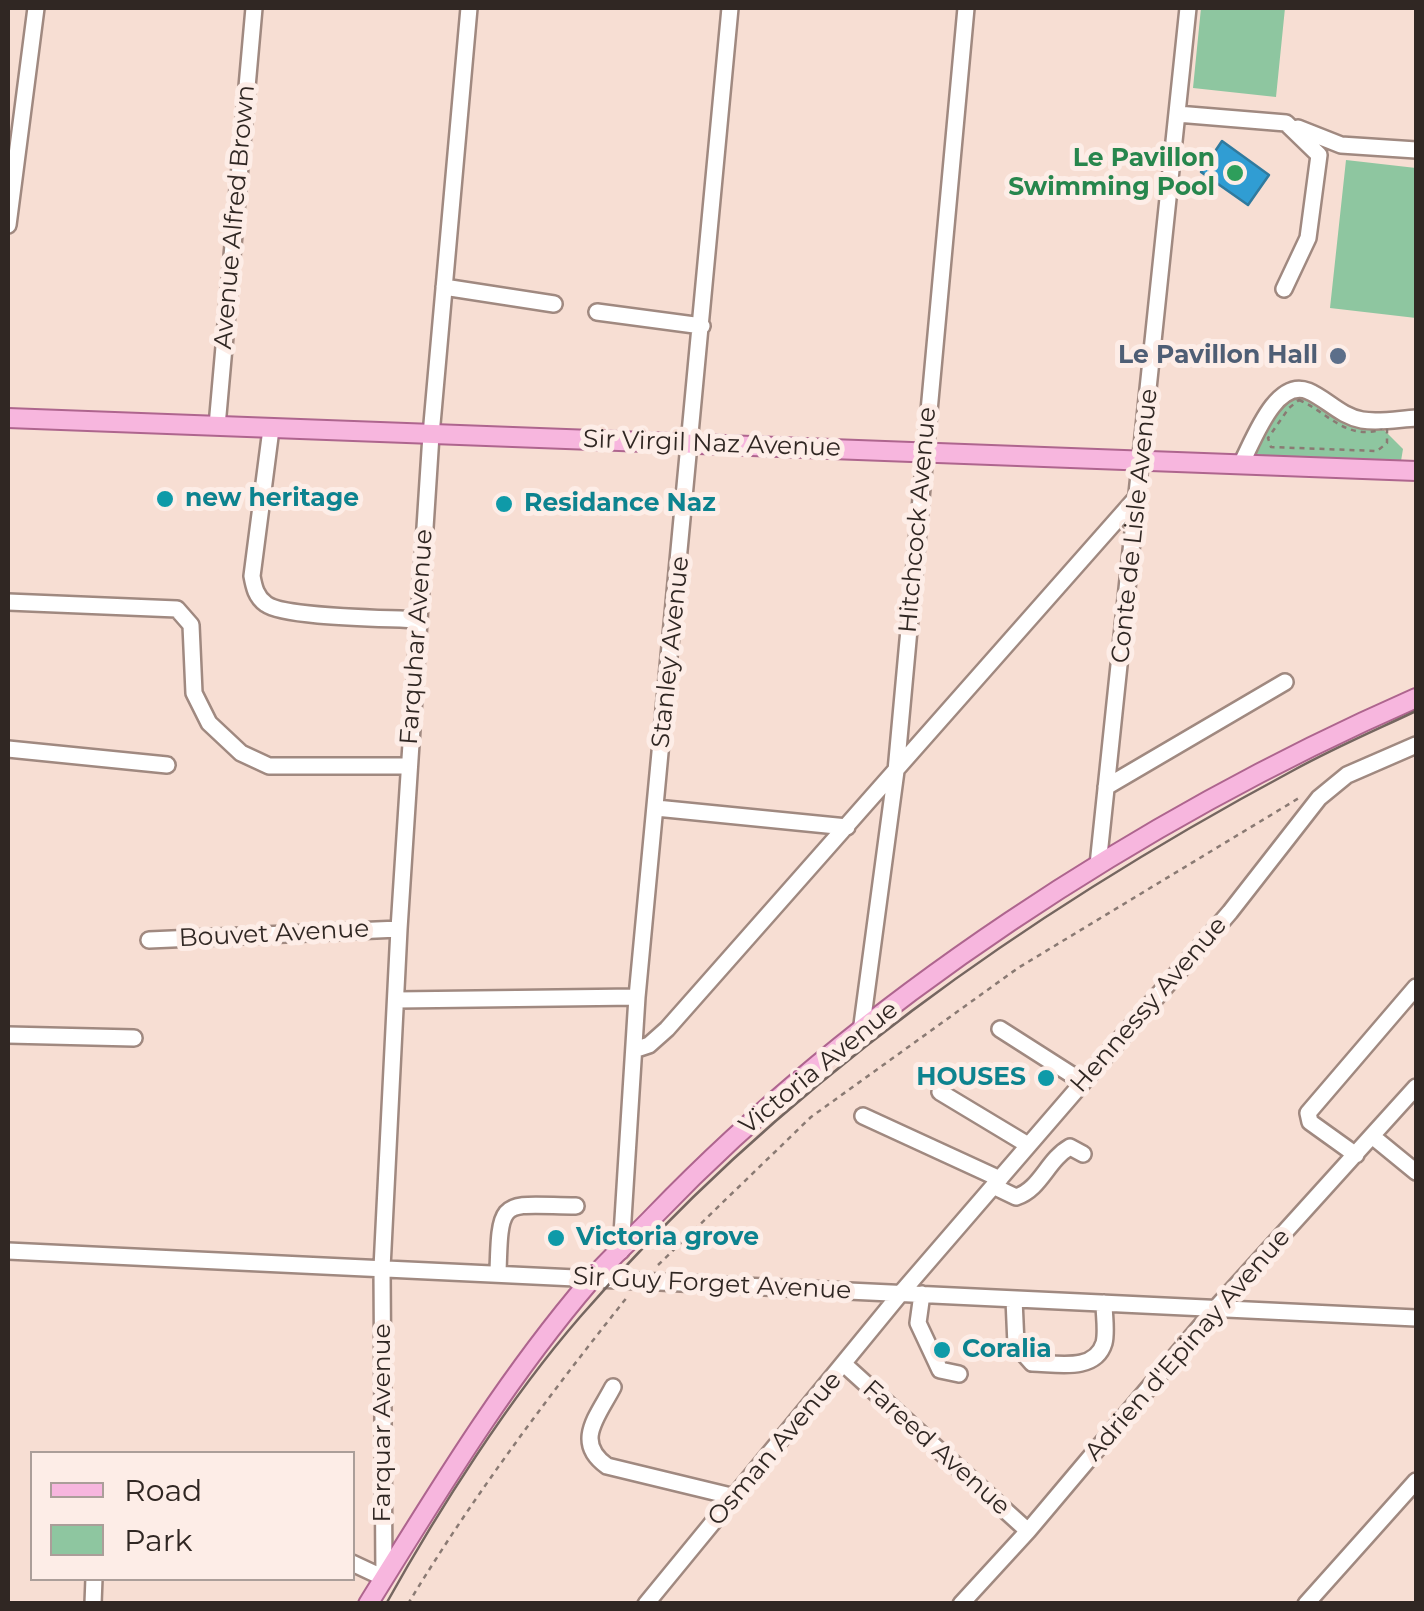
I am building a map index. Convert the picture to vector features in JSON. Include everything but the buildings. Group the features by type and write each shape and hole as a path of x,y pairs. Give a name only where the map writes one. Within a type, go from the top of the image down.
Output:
{"main road":[{"name":"Sir Virgil Naz Avenue","path":"8,418 1416,471"},
{"name":"Victoria Avenue","path":"368,1604 500,1396 592,1278 712,1156 861,1032 978,944 1098,865 1297,753 1416,698"}],"street":[{"path":"8,225 36,8"},
{"name":"Avenue Alfred Brown","path":"217,426 254,8"},
{"name":"Farquhar Avenue","path":"382,1268 418,620 468,8"},
{"name":"Stanley Avenue","path":"621,1251 637,997 730,8"},
{"name":"Hitchcock Avenue","path":"861,1032 896,772 966,8"},
{"name":"Conte de Lisle Avenue","path":"1098,865 1188,8"},
{"path":"1177,114 1290,125 1341,145 1416,150"},
{"path":"1284,290 1308,238 1319,162 1316,150 1290,125"},
{"path":"444,287 554,304"},
{"path":"596,312 702,326"},
{"path":"1241,464 1276,399 1292,390 1307,391 1336,412 1363,420 1416,418"},
{"path":"272,428 252,576 262,602 284,611 418,620"},
{"path":"634,1050 648,1045 667,1029 1137,497"},
{"path":"8,602 177,610 191,624 194,693 209,723 241,753 269,766 409,766"},
{"path":"1106,787 1285,682"},
{"name":"Hennessy Avenue","path":"902,1293 1230,912 1320,798 1347,775 1416,745"},
{"path":"8,749 167,764"},
{"path":"656,808 847,826"},
{"name":"Bouvet Avenue","path":"149,940 399,928"},
{"path":"1356,1155 1310,1122 1308,1113 1416,988"},
{"path":"397,1000 637,997"},
{"path":"1000,1029 1083,1082"},
{"path":"8,1035 134,1038"},
{"name":"Adrien d'Epinay Avenue","path":"961,1604 1028,1532 1216,1308 1416,1086"},
{"path":"940,1092 1028,1146"},
{"path":"863,1116 996,1183 1016,1197 1030,1192 1056,1155 1070,1147 1083,1154"},
{"path":"1372,1136 1416,1172"},
{"path":"498,1274 499,1220 506,1211 516,1205 576,1206"},
{"name":"Sir Guy Forget Avenue","path":"8,1251 1416,1318"},
{"name":"Farquar Avenue","path":"382,1268 384,1578"},
{"name":"Osman Avenue","path":"646,1604 902,1293"},
{"path":"922,1294 918,1322 940,1370 958,1374"},
{"path":"1014,1298 1016,1346 1032,1363 1085,1364 1096,1355 1104,1344 1104,1303"},
{"name":"Fareed Avenue","path":"845,1365 1028,1532"},
{"path":"613,1387 588,1435 597,1460 606,1466 734,1497"},
{"path":"1306,1604 1416,1481"},
{"path":"355,1564 384,1578"}],"path":[{"path":"1299,400 1333,423 1350,428 1372,433 1387,420 1387,443 1376,452 1271,446 1268,438 1299,400"}],"green space":[{"path":"1201,8 1285,8 1276,97 1193,88"},
{"path":"1346,160 1416,168 1416,318 1330,308"},
{"path":"1294,392 1382,428 1403,449 1401,461 1387,466 1253,454 1270,418"}],"water":[{"name":"Le Pavillon Swimming Pool","path":"1222,141 1269,175 1248,205 1201,172"}],"tram line":[{"path":"386,1604 476,1456 553,1349 657,1234 738,1155 823,1081 912,1011 1098,883 1294,770 1416,711"}],"place":[{"name":"Le Pavillon Swimming Pool","path":"1235,173"},
{"name":"Le Pavillon Hall","path":"1338,356"},
{"name":"new heritage","path":"165,499"},
{"name":"Residance Naz","path":"504,504"},
{"name":"HOUSES","path":"1046,1078"},
{"name":"Victoria grove","path":"556,1238"},
{"name":"Coralia","path":"942,1350"}]}
